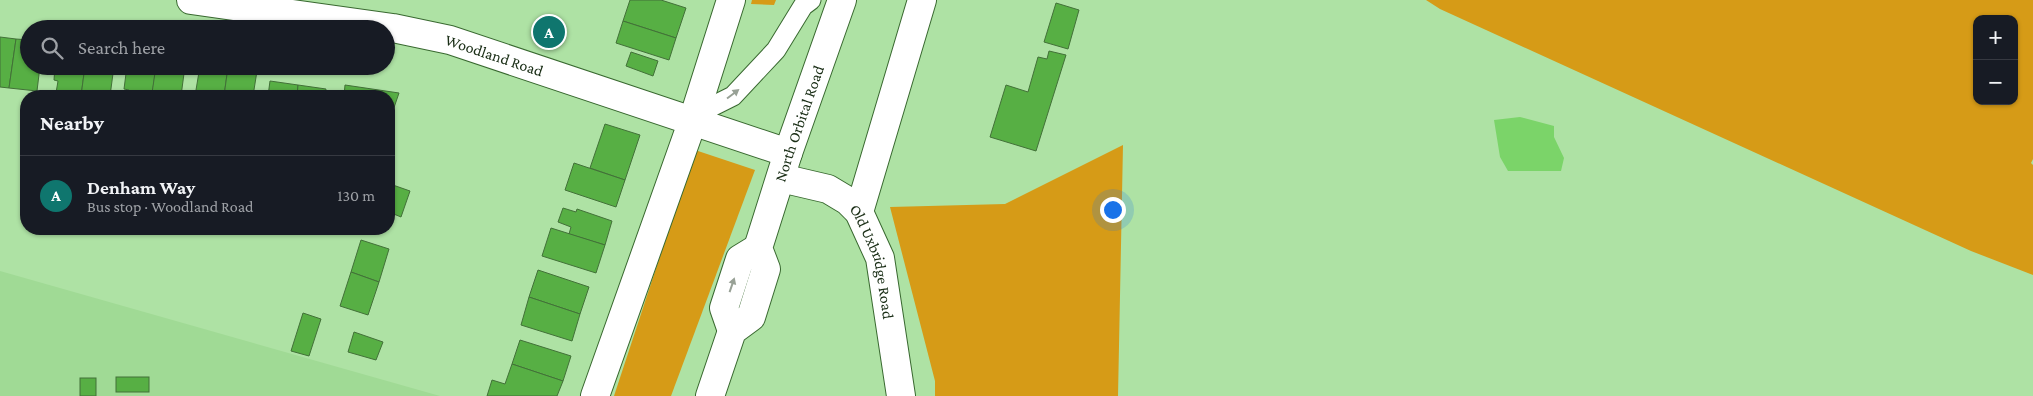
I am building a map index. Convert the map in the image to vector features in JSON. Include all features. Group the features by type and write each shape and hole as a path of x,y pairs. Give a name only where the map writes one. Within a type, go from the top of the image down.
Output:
{"street":[{"name":"Woodland Road","path":"191,0 335,20"},
{"path":"595,396 692,120 731,0"},
{"name":"North Orbital Road","path":"710,396 732,331 724,308 740,259 758,248 842,0"},
{"path":"859,212 922,0"},
{"name":"Woodland Road","path":"395,28 450,40 692,120 785,165"},
{"name":"Old Uxbridge Road","path":"785,165 848,201 859,212 880,258 901,396"}],"lane":[{"path":"692,120 733,96 751,78 776,50 803,6 811,0"}],"shaded area":[{"path":"752,0 776,0 774,5 751,4"},
{"path":"1426,0 2033,0 2033,159 2031,163 2033,165 2033,275 1971,251 1440,9"},
{"path":"1520,117 1554,126 1554,137 1564,158 1561,171 1508,171 1500,157 1494,120"},
{"path":"1123,145 1118,396 935,396 935,381 890,207 1005,204"},
{"path":"695,150 755,170 671,396 614,396"},
{"path":"0,271 440,396 0,396"}],"building":[{"path":"630,0 661,0 686,8 676,38 623,21"},
{"path":"1056,3 1079,10 1068,49 1044,42"},
{"path":"623,21 676,38 669,60 616,43"},
{"path":"0,37 16,39 9,88 0,87"},
{"path":"16,39 20,39 20,75 39,75 37,90 9,88"},
{"path":"1049,51 1066,55 1036,151 990,137 1006,85 1028,92 1038,57 1047,59"},
{"path":"631,52 658,61 653,76 626,66"},
{"path":"54,75 84,75 82,90 56,90 58,81 54,80"},
{"path":"84,75 113,75 111,90 82,90"},
{"path":"126,75 155,75 153,90 124,89"},
{"path":"155,75 184,75 182,90 152,90"},
{"path":"198,75 227,75 225,90 196,90"},
{"path":"227,75 256,75 254,90 225,90"},
{"path":"270,81 298,85 298,90 269,90"},
{"path":"298,85 326,89 326,90 298,90"},
{"path":"345,85 379,90 345,90"},
{"path":"395,92 399,93 395,105"},
{"path":"605,124 640,135 625,180 590,168"},
{"path":"574,163 625,180 616,207 565,190"},
{"path":"395,186 410,191 401,217 395,214"},
{"path":"563,208 576,212 577,209 612,221 605,245 569,234 571,227 558,222"},
{"path":"551,228 605,245 596,273 542,256"},
{"path":"361,240 389,249 379,282 351,272"},
{"path":"538,270 589,287 580,314 529,297"},
{"path":"351,272 379,282 368,315 340,306"},
{"path":"529,297 580,314 572,341 521,325"},
{"path":"303,313 321,319 309,356 291,351"},
{"path":"354,332 383,342 376,360 348,352"},
{"path":"520,340 571,356 563,381 512,364"},
{"path":"512,364 563,381 557,396 487,396 492,380 505,384"},
{"path":"116,377 149,377 149,392 116,392"},
{"path":"80,378 96,378 96,396 80,396"}],"place":[{"name":"Denham Way","path":"549,32"}]}
